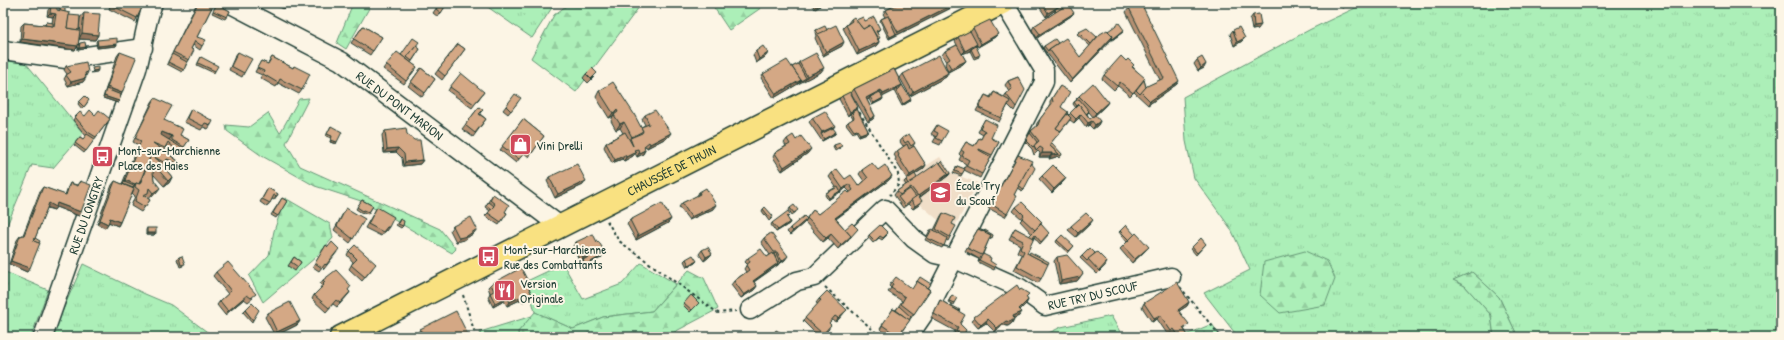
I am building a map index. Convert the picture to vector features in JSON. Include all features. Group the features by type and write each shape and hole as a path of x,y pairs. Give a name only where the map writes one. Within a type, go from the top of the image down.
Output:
{"main road":[{"name":"CHAUSSÉE DE THUIN","path":"341,337 1003,3"}],"street":[{"name":"RUE DU LONGTRY","path":"43,337 137,69 143,48 146,22 153,3"},
{"name":"RUE DU PONT MARION","path":"229,3 341,61 560,226"},
{"path":"908,337 932,302 953,258 1044,82 1044,70 1003,3"},
{"path":"3,50 66,59 143,48"},
{"path":"750,310 798,281 814,277 885,210"},
{"name":"RUE TRY DU SCOUF","path":"885,210 914,240 935,254 953,258 1020,288 1045,306 1171,277"}],"path":[{"path":"842,84 898,174 899,184 888,200 885,210"},
{"path":"598,206 619,241 718,313 750,310"},
{"path":"814,277 881,337"},
{"path":"1171,277 1221,337"},
{"path":"458,278 476,337"}],"shaded area":[{"name":"École Try du Scouf","path":"940,157 951,173 978,183 954,228 937,219 915,200 901,182"}],"green space":[{"path":"353,3 372,3 346,49 337,43"},
{"path":"482,3 555,3 532,38"},
{"path":"570,3 642,3 576,92 531,58 554,15"},
{"path":"711,3 768,3 729,30"},
{"path":"1366,3 1781,3 1781,337 1518,337 1499,297 1472,272 1454,280 1465,286 1491,315 1494,337 1238,337 1204,293 1250,270 1231,229 1194,178 1186,141 1183,97 1311,29"},
{"path":"3,55 25,62 83,133 53,168 32,165 3,235"},
{"path":"309,98 286,143 300,166 440,229 456,249 452,253 361,201 315,186 262,156 227,131 226,125 249,127 268,113 280,133 299,99"},
{"path":"285,198 330,224 333,238 316,257 263,302 249,276 269,255 274,231"},
{"path":"1305,251 1327,261 1335,278 1325,305 1280,313 1260,295 1264,262"},
{"path":"641,263 676,284 652,311 603,317 573,329 535,312 527,281 563,264 583,299 622,284"},
{"path":"83,264 171,305 214,337 51,337"},
{"path":"689,270 704,278 718,309 665,337 519,337 518,332 535,312 573,329 603,317 652,311"},
{"path":"3,271 48,290 31,337 3,337"},
{"path":"1472,272 1499,297 1518,337 1494,337 1491,315 1465,286 1453,280"},
{"path":"532,316 518,332 519,337 481,337 480,332"},
{"path":"1111,316 1123,337 1041,337 1061,327"},
{"path":"1212,324 1221,337 1181,337"}],"building":[{"path":"112,3 144,3 137,18 111,5"},
{"path":"198,3 214,3 197,37 206,40 202,46 195,41 191,49 194,50 189,60 173,52"},
{"path":"440,3 444,3 446,5 441,13 436,9"},
{"path":"814,3 820,3 821,5 816,7"},
{"path":"900,3 956,3 898,32 886,10"},
{"path":"1042,3 1064,3 1048,13"},
{"path":"1065,3 1067,5 1056,12 1055,9"},
{"path":"1141,3 1179,81 1150,101 1141,92 1147,86 1164,78 1129,8"},
{"path":"217,4 230,11 227,17 213,11"},
{"path":"1068,4 1074,13 1040,34 1034,26"},
{"path":"61,5 65,6 65,12 60,11"},
{"path":"51,6 57,7 57,10 70,13 67,28 80,30 78,46 22,39 24,23 54,26 56,14 50,13"},
{"path":"84,13 100,14 98,35 82,33"},
{"path":"1259,14 1261,25 1254,26 1253,15"},
{"path":"69,15 80,16 79,30 67,28"},
{"path":"888,16 896,34 890,37 881,19"},
{"path":"854,17 863,29 870,25 879,42 859,51 846,25 852,21 851,19"},
{"path":"863,17 865,21 874,17 880,29 876,31 880,38 878,39 870,25 863,29 856,20"},
{"path":"990,20 998,34 981,44 973,28"},
{"path":"46,22 53,23 53,26 45,25"},
{"path":"1119,23 1124,30 1113,39 1113,36 1108,31"},
{"path":"836,25 844,42 826,52 817,34"},
{"path":"363,26 382,37 373,51 354,39"},
{"path":"825,26 827,30 818,34 816,30"},
{"path":"1239,27 1245,38 1237,42 1233,30"},
{"path":"1087,28 1097,37 1091,44 1079,32"},
{"path":"1107,30 1113,36 1072,80 1049,49 1066,38 1080,57 1100,34"},
{"path":"970,31 977,44 965,51 958,37"},
{"path":"117,38 117,44 98,46 97,40"},
{"path":"413,38 419,42 406,59 401,55"},
{"path":"1055,39 1058,43 1048,51 1044,46"},
{"path":"85,42 86,47 79,48 80,43"},
{"path":"458,44 465,49 445,76 438,70"},
{"path":"957,45 966,61 951,68 947,61 950,59 945,51"},
{"path":"416,46 420,49 412,61 407,57"},
{"path":"763,46 768,53 759,59 756,51"},
{"path":"976,46 980,55 975,57 971,49"},
{"path":"120,52 136,58 122,93 107,87"},
{"path":"238,52 252,59 244,73 231,66"},
{"path":"397,52 417,67 406,81 386,65"},
{"path":"816,53 824,68 807,76 799,62"},
{"path":"172,54 187,62 184,70 168,62"},
{"path":"939,55 948,73 913,92 903,74"},
{"path":"1121,56 1126,61 1128,59 1134,65 1132,67 1145,78 1133,93 1120,82 1117,86 1104,75"},
{"path":"201,57 218,66 215,71 198,63"},
{"path":"272,57 293,68 294,66 310,74 302,90 280,79 278,83 263,74 264,71 257,68 261,61 268,64"},
{"path":"1202,57 1206,64 1201,68 1197,60"},
{"path":"787,60 801,80 776,94 763,74"},
{"path":"86,62 88,72 85,73 86,78 71,82 66,75 71,72 66,66"},
{"path":"798,64 806,78 799,82 801,80 792,67"},
{"path":"98,67 98,70 93,71 92,68"},
{"path":"421,68 435,79 425,93 411,82"},
{"path":"592,68 597,73 591,79 586,74"},
{"path":"894,69 902,85 883,94 881,90 866,98 875,116 870,119 854,89"},
{"path":"461,73 484,92 474,104 450,87"},
{"path":"1018,77 1025,90 1016,107 1006,94 1012,89 1008,81"},
{"path":"1144,80 1146,87 1140,94 1136,90"},
{"path":"613,82 634,114 643,131 632,137 624,122 620,124 614,115 618,112 617,110 613,113 599,91"},
{"path":"1093,83 1108,102 1096,113 1079,96"},
{"path":"902,85 911,99 903,104 896,90"},
{"path":"1060,86 1070,92 1061,107 1068,112 1056,128 1061,131 1049,145 1059,154 1052,155 1052,153 1042,153 1043,149 1040,147 1036,151 1034,145 1039,141 1031,131 1038,125 1040,119 1053,102 1052,98"},
{"path":"106,89 121,95 119,101 104,96"},
{"path":"850,92 858,107 850,112 842,96"},
{"path":"880,92 883,98 874,103 870,97"},
{"path":"994,92 1010,101 1001,118 979,108 985,95 991,98"},
{"path":"515,94 521,98 511,111 506,106"},
{"path":"85,96 89,100 84,107 79,102"},
{"path":"155,98 172,106 164,120 183,129 180,135 189,140 184,147 172,140 172,136 162,132 161,135 182,148 179,152 168,142 165,148 153,143 178,161 177,163 167,159 165,163 151,155 139,184 135,184 125,180 141,141 135,138"},
{"path":"1079,99 1089,111 1086,114 1079,104 1077,106 1074,102"},
{"path":"1079,104 1090,119 1095,115 1100,121 1095,125 1092,121 1088,123 1081,114 1076,119 1070,113"},
{"path":"479,107 483,110 479,114 486,119 475,133 465,125"},
{"path":"191,109 213,121 211,125 205,123 203,126 187,118"},
{"path":"857,109 868,131 860,134 857,130 854,131 848,122 854,118 852,112"},
{"path":"90,110 95,115 99,110 110,119 96,137 88,132 75,117 80,112 85,116"},
{"path":"655,110 671,133 650,144 649,142 644,146 645,150 639,153 638,149 634,150 636,152 615,160 606,143 625,132 633,146 630,138 642,133 643,131 641,127 649,124 645,115"},
{"path":"825,111 835,126 822,132 812,118"},
{"path":"1067,114 1071,118 1061,131 1056,128"},
{"name":"Vini Drelli","path":"523,119 544,136 532,153 527,150 519,159 502,146"},
{"path":"985,119 997,125 991,138 999,142 992,155 979,149 991,157 982,174 966,166 969,160 962,156 964,152 961,150 966,142 974,146 979,138 981,139 985,131 980,128"},
{"path":"937,125 948,131 942,141 936,138 938,133 934,131"},
{"path":"331,126 342,132 337,142 331,140 332,136 327,134"},
{"path":"406,128 407,134 414,140 420,140 423,160 405,162 404,154 398,148 387,149 385,131"},
{"path":"833,128 836,132 824,139 821,134"},
{"path":"1030,133 1037,142 1033,147 1026,140"},
{"path":"87,134 95,139 86,151 75,143 80,137 83,139"},
{"path":"909,134 915,143 911,146 908,141 905,143 902,138"},
{"path":"793,135 796,140 801,136 811,149 784,167 775,153 790,144 787,139"},
{"path":"840,143 842,146 836,149 834,145"},
{"path":"1052,143 1062,154 1061,156 1049,145"},
{"path":"907,144 909,149 914,146 926,165 910,175 898,156 897,151"},
{"path":"151,155 158,160 172,177 168,181 156,167 153,172 154,180 160,188 153,193 149,188 148,193 143,195 150,200 145,207 135,201 139,190 135,187 136,183 140,184"},
{"path":"1018,155 1032,161 1014,195 1017,196 1007,214 991,204"},
{"path":"942,161 950,173 947,176 948,174 940,163"},
{"path":"939,162 948,174 918,196 911,187 900,195 897,191"},
{"path":"872,163 878,170 885,165 892,176 835,218 851,236 841,245 831,234 826,238 807,218 813,210 818,214 847,191 849,193 853,190 849,184 843,189 832,173 837,169 845,179 851,175 859,186 868,178 862,170"},
{"path":"1031,163 1035,168 1024,189 1018,186"},
{"path":"577,164 586,181 558,194 549,177"},
{"path":"1053,165 1066,178 1054,189 1042,176"},
{"path":"957,166 965,169 962,174 955,171"},
{"path":"915,174 917,178 908,184 906,180"},
{"path":"80,181 91,185 81,212 57,203 56,207 49,203 34,241 40,243 30,268 11,261 20,236 24,235 43,187 66,195 70,183 78,186"},
{"path":"115,181 134,189 120,222 110,218 108,224 100,220"},
{"path":"124,182 134,186 133,188 123,184"},
{"path":"838,187 840,191 829,198 826,193"},
{"path":"268,188 278,194 277,196 274,195 270,203 262,199"},
{"path":"706,188 716,205 691,217 682,203 700,194 699,192"},
{"path":"910,189 916,197 905,206 898,197"},
{"path":"493,194 509,205 505,212 507,213 501,222 488,213 495,204 490,200"},
{"path":"918,195 922,201 915,206 911,200"},
{"path":"282,198 287,201 278,216 273,213"},
{"path":"362,200 373,206 369,212 363,211 357,207"},
{"path":"489,202 494,206 491,209 486,205"},
{"path":"1022,202 1042,222 1035,230 1022,218 1024,215 1016,207"},
{"path":"662,203 671,219 638,236 630,220"},
{"path":"794,205 798,210 794,213 790,208"},
{"path":"377,207 394,217 389,227 387,227 383,232 368,224"},
{"path":"765,207 773,216 771,219 763,209"},
{"path":"346,208 365,219 353,239 337,226"},
{"path":"788,211 790,214 787,217 790,222 778,230 772,223"},
{"path":"943,213 955,218 952,224 956,226 950,237 936,229"},
{"path":"1086,213 1093,220 1078,233 1071,226"},
{"path":"804,216 807,219 793,231 790,228"},
{"path":"471,217 477,229 467,236 459,238 453,226"},
{"path":"400,219 404,221 403,226 398,224"},
{"path":"852,223 858,229 850,238 851,236 845,229"},
{"path":"1041,224 1049,233 1041,242 1035,235 1033,238 1029,236"},
{"path":"880,225 888,233 883,238 880,236 875,241 869,235"},
{"path":"1126,225 1135,235 1129,240 1120,231"},
{"path":"147,228 156,228 156,233 147,233"},
{"path":"1015,228 1034,238 1027,253 1048,264 1041,279 1017,266 1024,251 1020,248 1023,241 1011,235"},
{"path":"932,229 947,238 944,246 927,238"},
{"path":"978,229 991,235 982,255 967,248"},
{"path":"985,230 993,235 992,238 990,237 991,235 984,231"},
{"path":"771,233 788,256 782,261 777,252 774,252 764,238"},
{"path":"1136,233 1149,247 1135,259 1123,246"},
{"path":"593,234 597,242 598,241 602,247 601,249 583,258 576,242"},
{"path":"1062,235 1074,246 1069,251 1057,240"},
{"path":"35,238 40,241 39,243 34,241"},
{"path":"1201,238 1206,244 1197,253 1192,247"},
{"path":"332,242 339,249 322,268 315,263 326,245 328,247"},
{"path":"355,245 376,264 365,277 351,265 357,259 349,251"},
{"path":"708,247 712,254 706,257 702,250"},
{"path":"1090,248 1095,253 1087,261 1082,256"},
{"path":"761,249 767,257 773,253 778,263 753,281 757,286 744,295 734,281 749,270 746,265 750,262 748,258"},
{"path":"599,251 602,256 585,265 583,260"},
{"path":"1030,252 1049,262 1048,264 1029,254"},
{"path":"1097,252 1107,262 1099,271 1088,259"},
{"path":"776,253 780,263 777,265 778,263 774,254"},
{"path":"983,254 991,258 990,261 996,265 995,268 979,260"},
{"path":"693,255 697,261 689,265 686,259"},
{"path":"1067,255 1083,273 1080,277 1061,281 1057,257"},
{"path":"182,256 185,264 181,265 179,257"},
{"path":"294,257 301,262 298,267 291,262"},
{"path":"228,262 256,294 251,298 247,295 228,311 220,301 231,291 216,272"},
{"path":"521,268 531,287 529,288 532,295 526,298 524,295 510,302 507,297 495,303 490,293 494,291 491,284"},
{"path":"336,270 351,286 348,290 350,292 340,303 336,300 329,308 314,295 324,285 323,284 325,282 323,280"},
{"path":"896,277 912,289 917,281 930,290 914,314 901,304 905,297 891,288 893,284 891,283"},
{"path":"920,277 931,284 928,288 917,281"},
{"path":"1177,282 1189,302 1178,310 1189,324 1183,328 1189,337 1176,337 1178,335 1174,329 1171,331 1160,315 1154,318 1144,303"},
{"path":"1017,285 1020,290 1021,289 1029,294 1026,297 1028,300 1019,309 1022,312 1013,316 1014,319 1010,322 1006,321 997,328 988,319 981,325 974,317"},
{"path":"827,291 847,310 838,318 835,316 829,323 831,325 823,334 805,318"},
{"path":"691,295 699,303 692,310 684,303"},
{"path":"952,295 957,298 954,303 949,301"},
{"path":"940,300 965,315 960,324 966,330 963,337 956,331 958,327 934,314"},
{"path":"290,302 300,321 277,332 268,313"},
{"path":"252,303 259,310 253,320 245,310"},
{"path":"951,305 960,310 959,311 950,306"},
{"path":"899,306 911,317 909,320 896,310"},
{"path":"893,309 910,320 898,336 882,325"},
{"path":"456,311 468,335 464,337 424,337 420,329"},
{"path":"776,330 787,336 787,337 772,337"},
{"path":"380,331 383,337 367,337"}],"place":[{"name":"Vini Drelli","path":"521,145"},
{"name":"Mont-sur-Marchienne Place des Haies","path":"103,157"},
{"name":"École Try du Scouf","path":"941,192"},
{"name":"Mont-sur-Marchienne Rue des Combattants","path":"488,256"},
{"name":"Version Originale","path":"505,290"}]}
